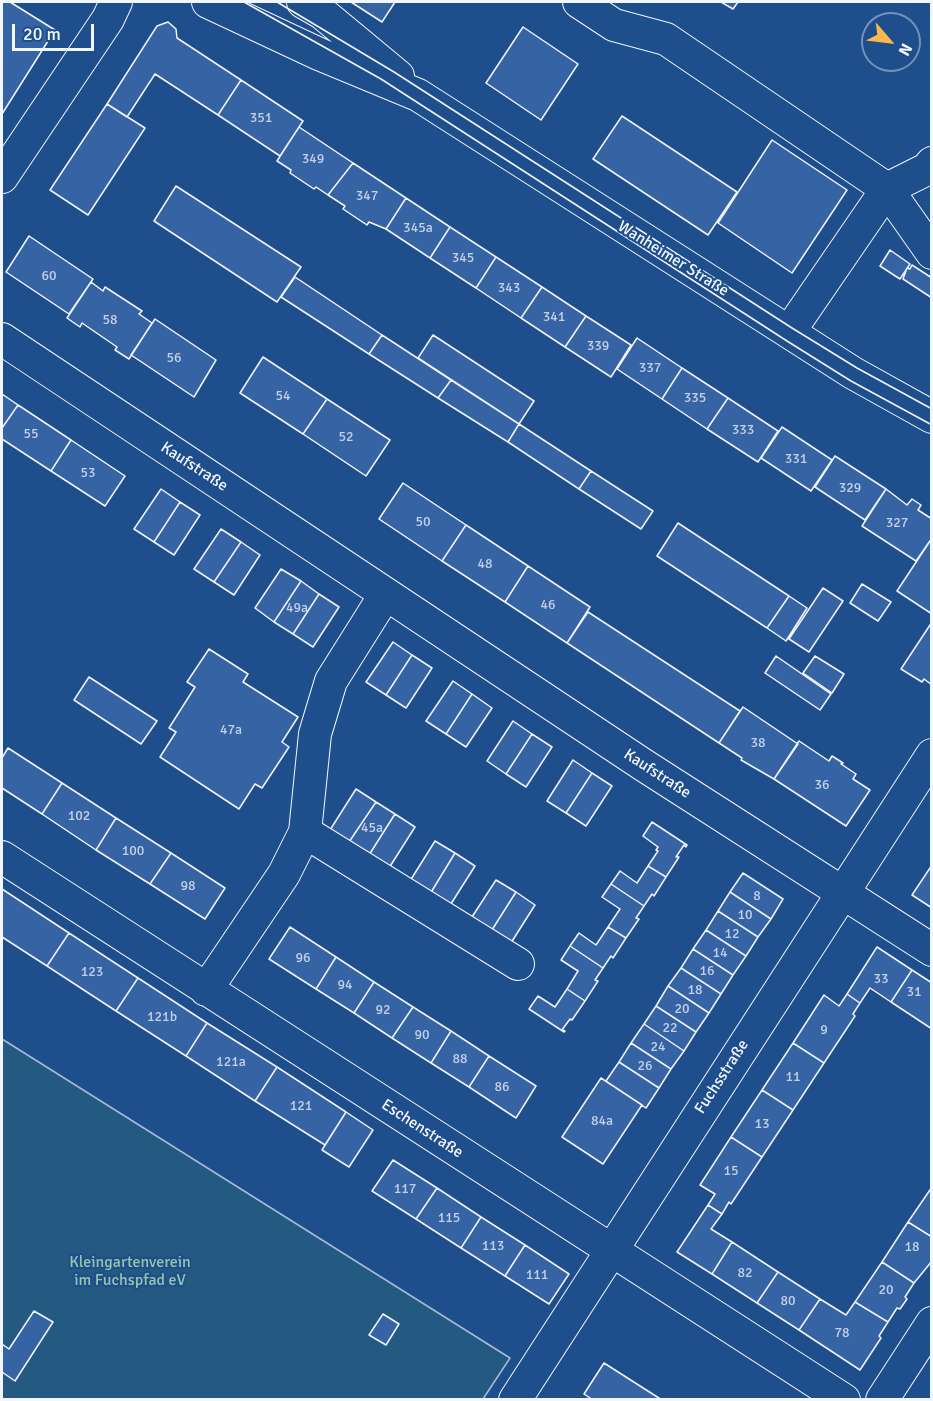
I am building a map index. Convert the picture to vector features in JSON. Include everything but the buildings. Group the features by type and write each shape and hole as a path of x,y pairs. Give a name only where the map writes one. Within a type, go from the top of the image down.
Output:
{"street":[{"path":"2,177 108,19 116,2"},
{"name":"Wanheimer Straße","path":"208,2 318,54 418,95 853,373 932,417"},
{"name":"Wanheimer Straße","path":"303,2 322,14 394,72 418,95"},
{"path":"579,2 614,25 666,39 887,189 932,253"},
{"path":"789,332 887,189 927,169 932,163"},
{"name":"Kaufstraße","path":"2,339 645,766 932,950"},
{"path":"206,990 284,874 305,832 315,734 331,681 385,595"},
{"name":"Fuchsstraße","path":"515,1400 932,755"},
{"path":"305,832 518,964"},
{"name":"Eschenstraße","path":"2,857 844,1400"},
{"path":"882,1400 932,1323"}],"green space":[{"name":"Kleingartenverein im Fuchspfad eV","path":"2,1039 510,1358 483,1399 2,1399"}],"tram line":[{"path":"244,2 381,79 787,341 851,381 932,425"},
{"path":"277,2 394,72 792,328 857,368 932,409"}]}
